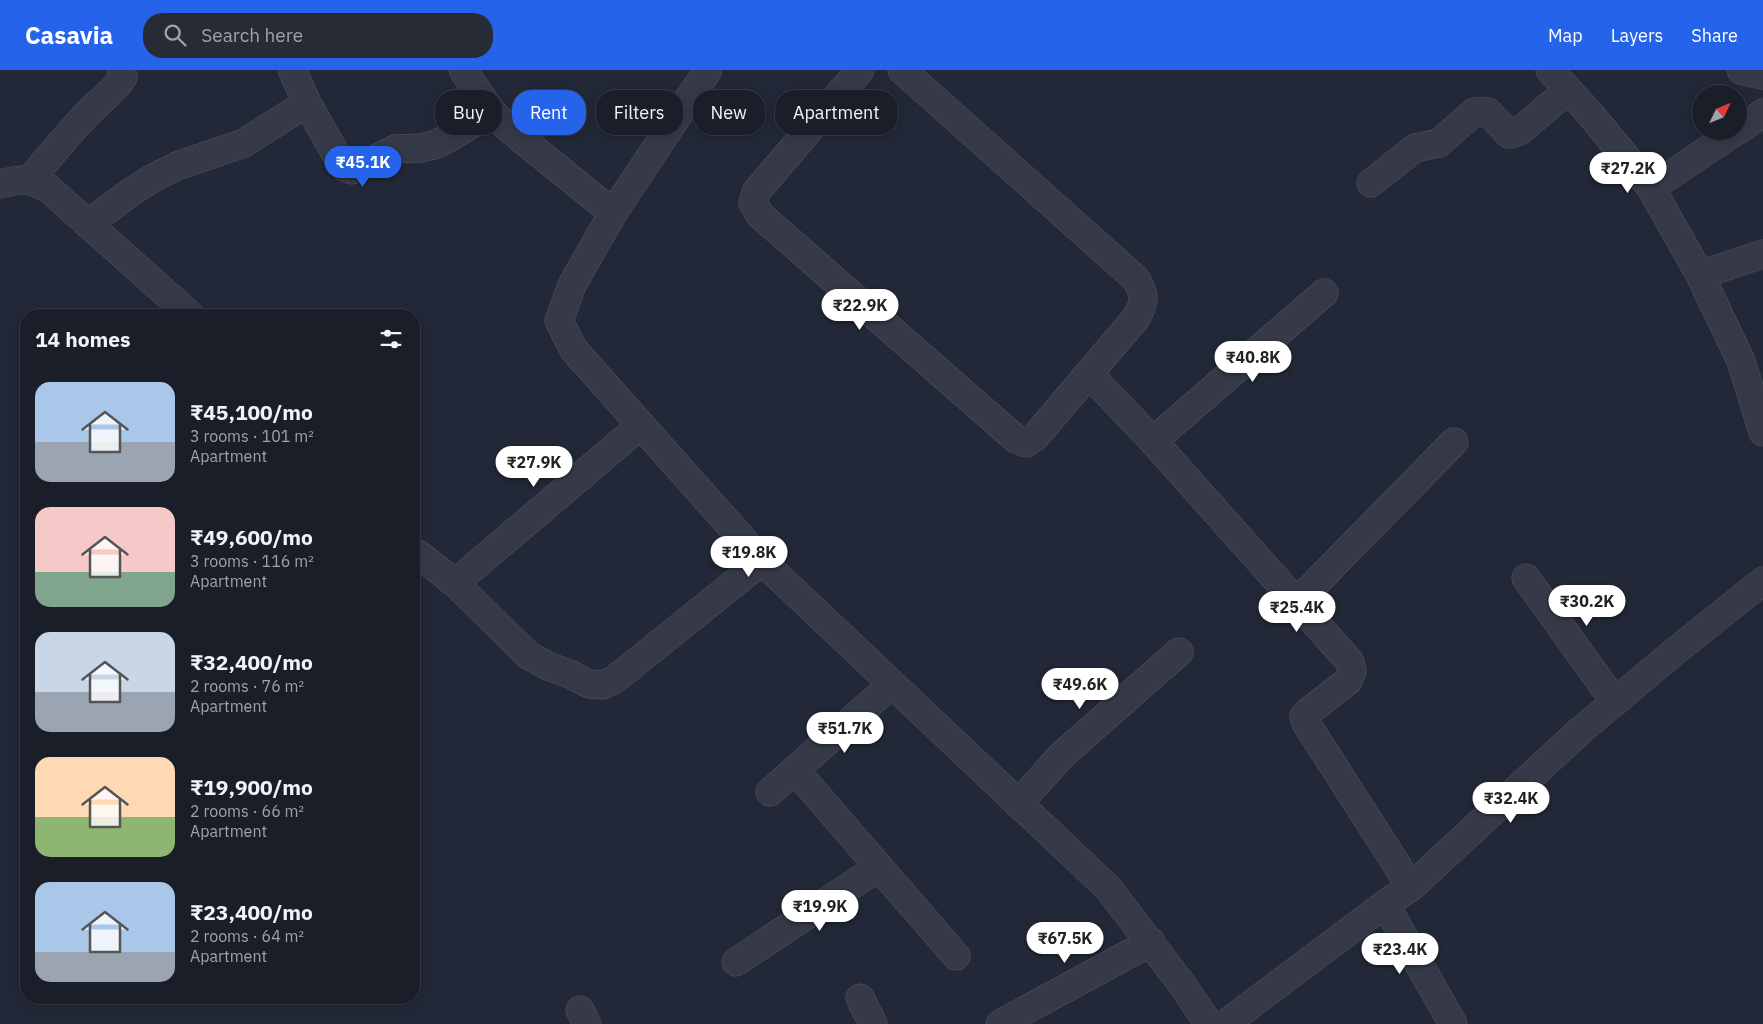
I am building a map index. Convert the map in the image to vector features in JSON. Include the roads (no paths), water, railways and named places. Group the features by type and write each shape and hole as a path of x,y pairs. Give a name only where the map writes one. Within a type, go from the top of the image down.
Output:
{"street":[{"path":"30,180 83,118 120,83 123,77 120,70"},
{"path":"292,70 307,103 344,167 352,170 395,149 420,148 434,145 455,135"},
{"path":"463,70 477,90"},
{"path":"708,70 613,213 572,285 559,321 574,350 762,561 1108,888 1150,942 1209,1024"},
{"path":"860,70 756,192 753,203 760,215 1016,439 1026,442 1035,437 1136,318 1143,305 1143,291 1136,278 902,70"},
{"path":"1550,70 1592,116 1651,188 1700,275 1741,361 1763,432"},
{"path":"1741,70 1763,74"},
{"path":"1371,183 1415,148 1439,143 1474,112 1488,112 1509,134 1520,131 1568,90"},
{"path":"88,224 153,178 177,166 244,143 307,103"},
{"path":"1748,123 1763,113"},
{"path":"502,122 613,213"},
{"path":"1651,188 1722,140"},
{"path":"0,184 15,180 30,180 48,188 183,309"},
{"path":"1700,275 1763,254"},
{"path":"1153,441 1324,293"},
{"path":"1090,374 1298,601 1350,662 1352,671 1348,681 1304,716 1306,723 1411,887"},
{"path":"454,583 641,425"},
{"path":"1298,601 1454,442"},
{"path":"420,556 454,583 528,655 548,666 572,674 589,684 602,685 614,680 762,561"},
{"path":"1526,578 1615,702"},
{"path":"1225,1024 1385,904 1411,887 1580,731 1763,581"},
{"path":"1018,804 1061,756 1179,652"},
{"path":"770,792 892,684"},
{"path":"795,770 956,956"},
{"path":"736,962 880,867"},
{"path":"1385,904 1452,1024"},
{"path":"1000,1024 1150,942"},
{"path":"860,998 873,1024"}]}
